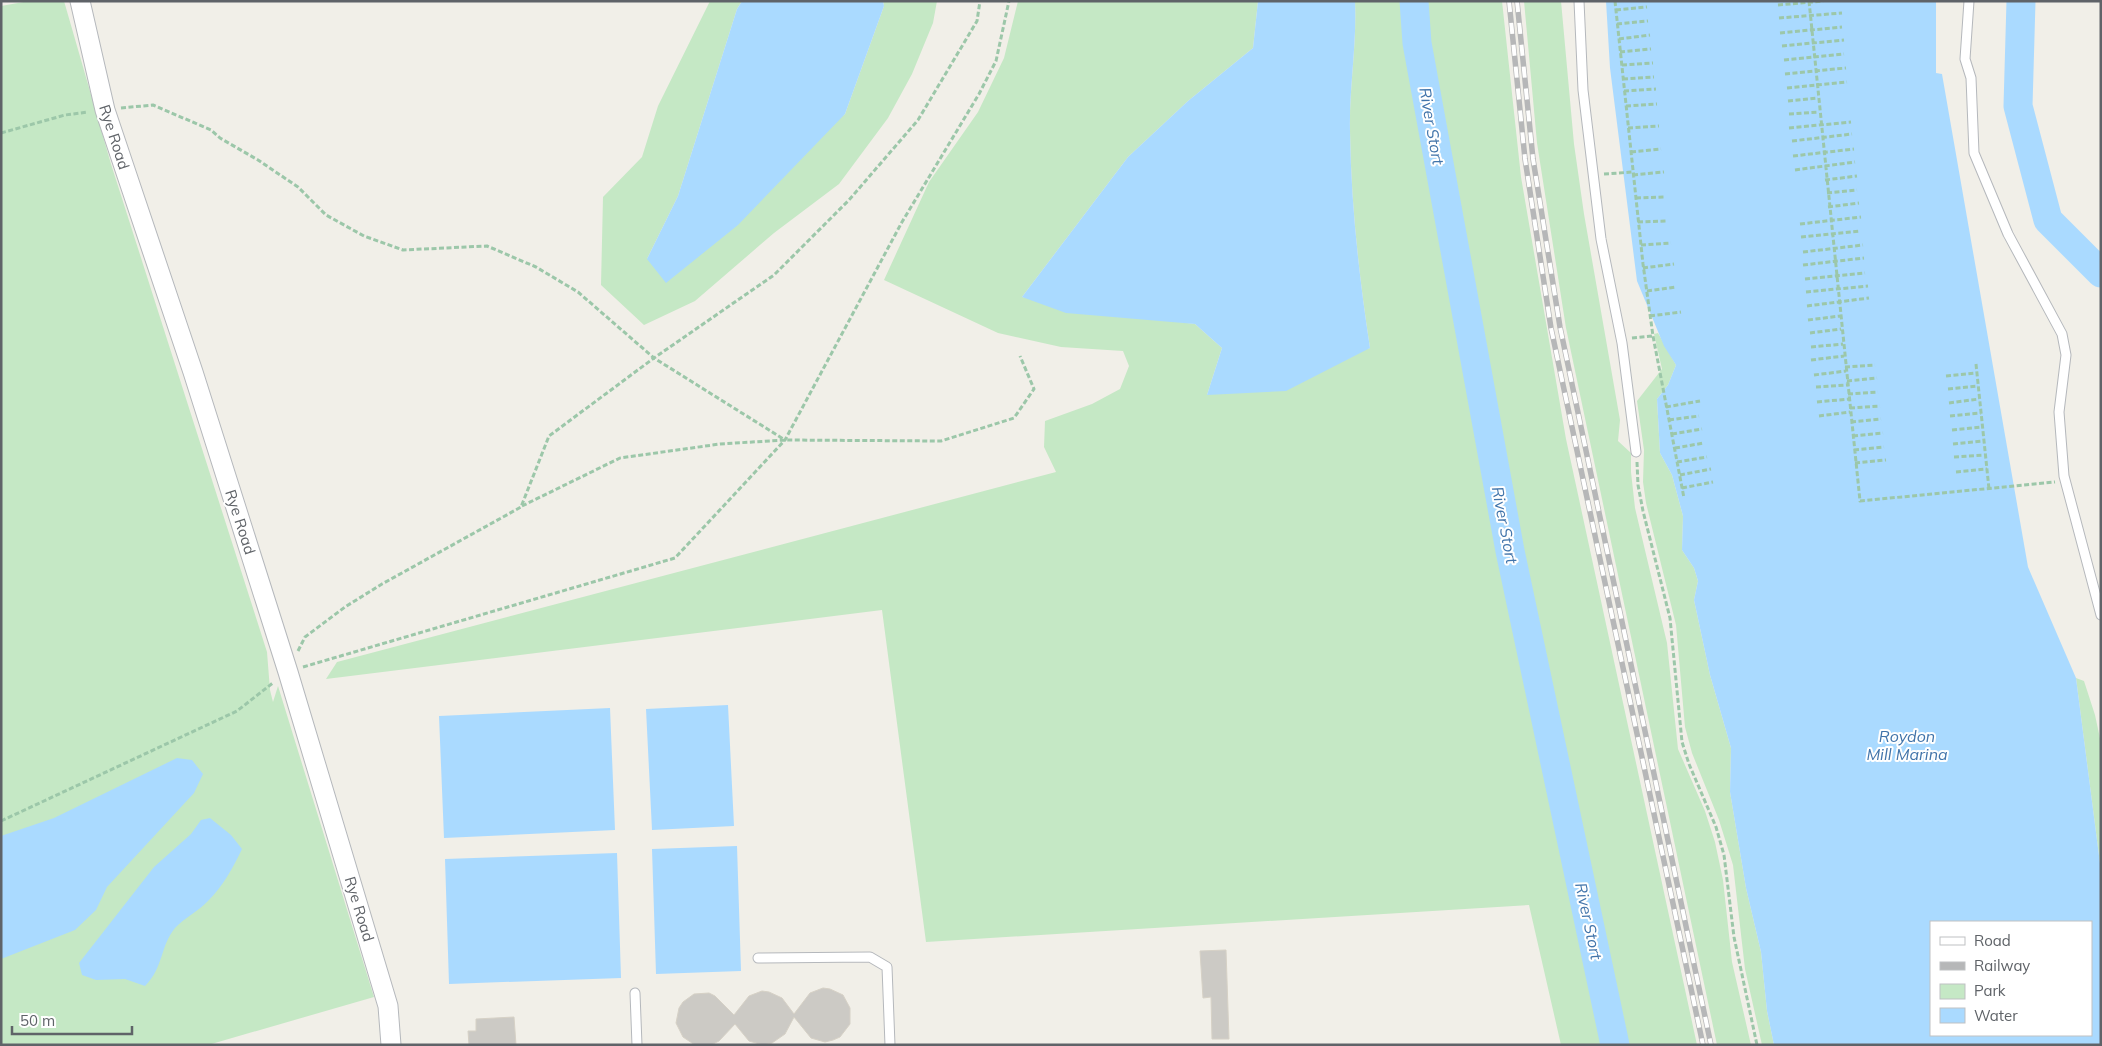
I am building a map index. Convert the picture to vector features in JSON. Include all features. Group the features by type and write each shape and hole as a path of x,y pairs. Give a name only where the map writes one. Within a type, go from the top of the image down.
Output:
{"street":[{"name":"Rye Road","path":"80,1 104,110 193,372 288,672 388,1006 391,1045"}],"lane":[{"path":"1579,1 1582,90 1601,239 1621,339 1636,452"},
{"path":"1969,1 1965,59 1972,78 1974,153 2008,234 2062,334 2066,355 2059,412 2065,481 2101,615"},
{"path":"758,958 870,957 887,967 890,1045"},
{"path":"635,994 637,1045"}],"path":[{"path":"521,507 549,436 654,358 774,275 849,200 918,120 976,21 980,1"},
{"path":"1,821 237,711 288,672 675,558 785,440 902,222 979,94 996,61 1009,1"},
{"path":"1615,1 1643,268 1666,407 1684,498"},
{"path":"1778,5 1823,1"},
{"path":"1809,2 1832,248 1860,501 2065,481"},
{"path":"1616,10 1647,7"},
{"path":"1779,18 1842,13"},
{"path":"1617,24 1648,21"},
{"path":"1780,33 1842,27"},
{"path":"1619,39 1650,35"},
{"path":"1782,46 1844,40"},
{"path":"1620,52 1651,49"},
{"path":"1784,60 1844,54"},
{"path":"1622,65 1653,63"},
{"path":"1785,74 1846,68"},
{"path":"1623,79 1654,77"},
{"path":"1787,88 1847,82"},
{"path":"1624,91 1656,89"},
{"path":"1788,101 1818,98"},
{"path":"1626,106 1657,104"},
{"path":"1,133 65,115 152,105 211,130 220,138 258,160 298,187 326,215 364,236 403,250 487,246 536,267 578,292 654,358 785,440"},
{"path":"1789,114 1819,112"},
{"path":"1789,128 1850,122"},
{"path":"1628,128 1659,126"},
{"path":"1792,141 1852,134"},
{"path":"1631,152 1661,149"},
{"path":"1793,156 1854,149"},
{"path":"1795,170 1855,162"},
{"path":"1593,175 1664,172"},
{"path":"1826,180 1857,176"},
{"path":"1827,193 1858,190"},
{"path":"1636,198 1665,197"},
{"path":"1828,207 1859,203"},
{"path":"1800,224 1861,217"},
{"path":"1638,222 1668,220"},
{"path":"1802,237 1860,231"},
{"path":"1641,245 1671,243"},
{"path":"1803,252 1864,245"},
{"path":"1803,265 1864,258"},
{"path":"1643,268 1674,264"},
{"path":"1805,279 1865,273"},
{"path":"1806,292 1868,286"},
{"path":"1647,292 1676,288"},
{"path":"1807,306 1869,298"},
{"path":"1650,316 1681,312"},
{"path":"1808,320 1840,316"},
{"path":"1810,333 1841,329"},
{"path":"1621,339 1654,336"},
{"path":"1811,347 1843,344"},
{"path":"288,672 306,637 344,608 382,584 521,507 620,458 720,444 785,440 941,441 1014,418 1034,389 1020,356"},
{"path":"1812,360 1844,356"},
{"path":"1976,364 1989,489"},
{"path":"1814,375 1875,365"},
{"path":"1946,376 1976,373"},
{"path":"1816,387 1877,378"},
{"path":"1948,389 1978,386"},
{"path":"1848,394 1878,392"},
{"path":"1817,402 1849,399"},
{"path":"1949,402 1979,399"},
{"path":"1666,407 1700,401"},
{"path":"1819,416 1880,406"},
{"path":"1950,416 1981,413"},
{"path":"1669,420 1699,416"},
{"path":"1851,422 1881,419"},
{"path":"1952,430 1982,427"},
{"path":"1672,434 1702,429"},
{"path":"1853,436 1883,433"},
{"path":"1953,444 1984,441"},
{"path":"1675,448 1704,443"},
{"path":"1854,450 1884,447"},
{"path":"1636,452 1638,485 1643,511 1670,618 1682,742 1689,764 1716,827 1724,855 1734,937 1757,1045"},
{"path":"1954,457 1985,454"},
{"path":"1677,462 1707,457"},
{"path":"1856,463 1886,460"},
{"path":"1956,472 1987,468"},
{"path":"1680,475 1711,469"},
{"path":"1682,488 1713,482"}],"green space":[{"path":"29,1 64,1 111,164 267,652 270,690 273,702 278,686 374,997 208,1045 1,1045 1,6"},
{"path":"710,1 742,1 737,9 678,196 647,259 845,114 884,6 883,1 937,1 933,23 912,74 888,118 839,184 774,233 695,301 644,325 601,285 603,197 642,157 658,106"},
{"path":"1018,1 1258,1 1253,48 1188,101 1128,157 1022,297 1195,324 1222,348 1207,395 1370,348 1356,240 1352,186 1350,115 1355,1 1502,1 1521,177 1566,439 1697,1045 1561,1045 1529,905 926,942 882,610 326,679 337,662 1056,472 1044,447 1045,421 1092,404 1120,389 1129,366 1123,351 1061,347 998,333 884,280 929,182 978,112 1004,58"},
{"path":"1524,1 1561,1 1574,144 1584,214 1620,420 1618,441 1631,453 1635,508 1667,643 1678,749 1705,811 1715,842 1723,880 1732,962 1751,1045 1717,1045 1566,328 1537,143"},
{"path":"1658,333 1676,365 1668,385 1657,399 1660,453 1672,475 1683,516 1682,550 1694,568 1698,581 1694,600 1710,675 1731,748 1730,792 1746,888 1761,952 1767,1011 1774,1045 1762,1045 1745,969 1733,865 1719,820 1692,753 1685,727 1676,625 1646,503 1643,482 1644,450 1637,401 1662,369 1654,334"},
{"path":"2076,678 2084,681 2095,715 2101,743 2101,871"}],"water":[{"path":"742,1 883,1 884,6 845,114 738,225 666,283 647,259 678,196 737,9"},
{"path":"1258,1 1355,1 1350,115 1352,186 1362,294 1370,348 1286,391 1207,395 1222,348 1195,324 1066,313 1022,297 1128,157 1188,101 1253,48"},
{"name":"Roydon Mill Marina","path":"1606,1 1936,1 1936,73 1942,74 2028,567 2076,678 2101,871 2101,1045 1774,1045 1767,1011 1761,952 1746,888 1730,792 1731,748 1710,675 1694,600 1698,581 1694,568 1682,550 1683,516 1672,475 1660,453 1657,399 1668,385 1676,365 1664,346 1637,281 1610,68"},
{"path":"728,705 734,826 652,830 646,709"},
{"path":"610,708 615,830 444,838 439,716"},
{"path":"177,758 192,760 203,774 194,793 107,887 96,910 75,930 1,959 1,836 54,818"},
{"path":"210,818 231,835 242,849 227,876 213,895 204,905 175,928 170,935 151,979 145,986 125,979 96,980 82,975 79,963 154,867 191,834 201,820"},
{"path":"737,846 741,971 656,974 652,849"},
{"path":"617,853 621,978 449,984 445,859"}],"building":[{"path":"1226,950 1229,1039 1212,1039 1211,997 1203,998 1200,951"},
{"path":"823,988 843,995 850,1008 850,1024 840,1037 825,1042 811,1038 794,1017 785,1034 772,1043 763,1045 749,1041 735,1024 719,1041 711,1045 695,1045 683,1037 676,1023 679,1008 683,1002 694,994 709,993 715,996 734,1015 749,996 762,991 769,992 782,998 794,1014 810,993"},
{"path":"514,1017 516,1045 469,1045 468,1031 476,1031 476,1019"}],"waterway":[{"name":"River Stort","path":"1414,1 1417,43 1510,551 1615,1045"},
{"path":"2021,1 2018,106 2048,220 2101,273"}],"railway":[{"path":"1509,1 1525,159 1551,328 1703,1045"},
{"path":"1517,1 1533,159 1560,327 1711,1045"}]}
